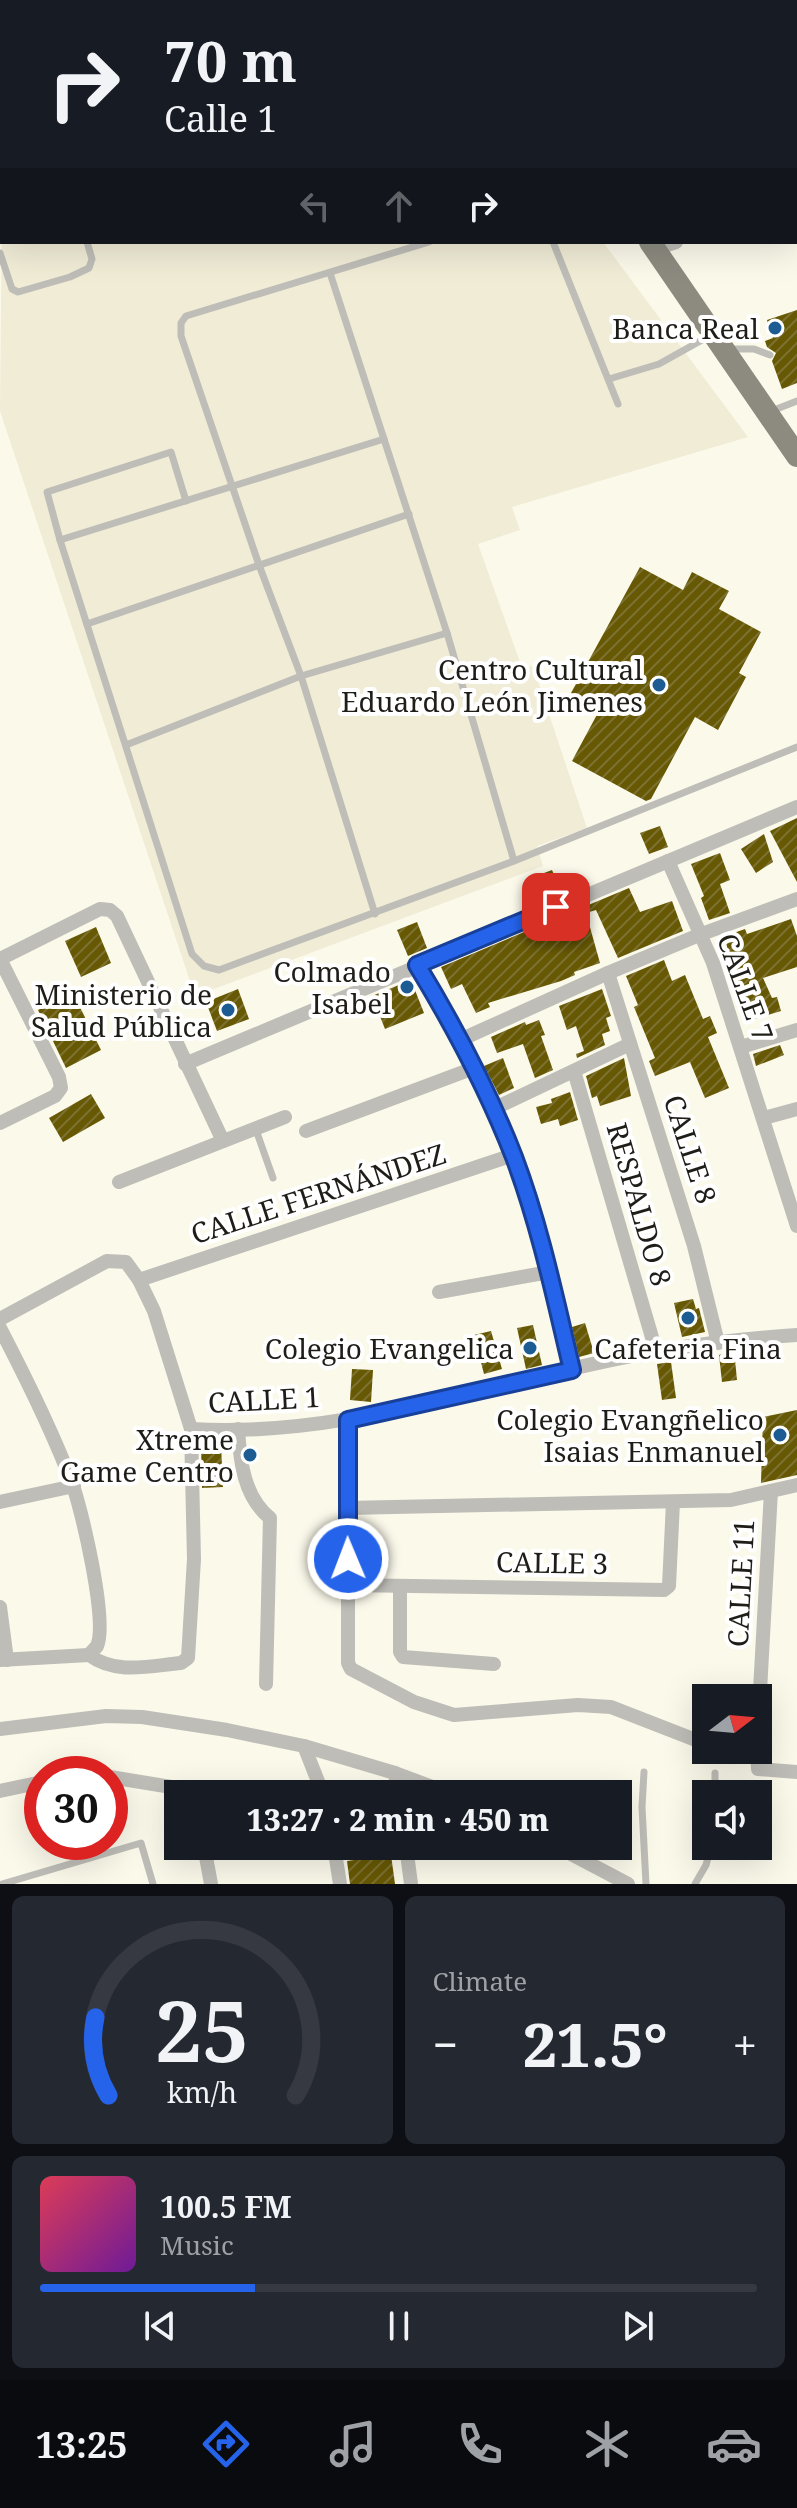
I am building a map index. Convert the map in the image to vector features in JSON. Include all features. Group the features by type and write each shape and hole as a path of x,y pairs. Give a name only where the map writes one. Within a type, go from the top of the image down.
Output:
{"main road":[{"path":"660,244 718,342 767,412 790,433 797,456"}],"street":[{"path":"185,1064 797,807"},
{"name":"CALLE 7","path":"668,861 713,963 797,1226"},
{"path":"460,1040 608,973 797,899"},
{"path":"0,1123 55,1096 61,1088 59,1077 0,959 100,909 110,910 117,916 223,1141"},
{"path":"417,965 460,1040 513,1155 549,1272 572,1370"},
{"name":"CALLE 8","path":"608,973 694,1246 718,1343"},
{"path":"741,1047 797,1030"},
{"path":"493,1109 630,1044"},
{"path":"306,1131 474,1068"},
{"name":"RESPALDO 8","path":"574,1071 656,1351"},
{"path":"764,1118 797,1109"},
{"path":"119,1182 285,1117"},
{"name":"CALLE FERNÁNDEZ","path":"139,1280 513,1155"},
{"path":"0,1319 107,1261 126,1262 139,1280"},
{"path":"439,1292 549,1272"},
{"name":"CALLE 1","path":"139,1280 154,1311 191,1429 238,1429 348,1420 656,1351 797,1335"},
{"path":"0,1328 31,1387 74,1486 97,1588 99,1632 97,1646 89,1655"},
{"path":"348,1420 348,1663 351,1669 414,1702 454,1715 578,1705 611,1707 692,1739"},
{"path":"0,1607 3,1660 89,1655 105,1666 124,1668 181,1663 188,1658 194,1559 191,1429"},
{"path":"238,1429 240,1466 259,1509 270,1518 266,1684"},
{"path":"347,1508 731,1500 797,1485"},
{"path":"0,1502 74,1486"},
{"name":"CALLE 11","path":"760,1684 771,1491"},
{"name":"CALLE 3","path":"348,1585 664,1590 669,1586 673,1502"},
{"path":"400,1586 400,1652 403,1657 494,1664"},
{"path":"0,1729 106,1716 142,1717 304,1746 414,1780"},
{"path":"304,1746 317,1780"},
{"path":"757,1764 758,1769 797,1772"},
{"path":"395,1773 396,1780"},
{"path":"128,1780 164,1786"},
{"path":"0,1791 24,1786"},
{"path":"207,1860 211,1884"},
{"path":"336,1860 340,1884"},
{"path":"408,1860 411,1884"},
{"path":"576,1860 600,1877 628,1884"}],"lane":[{"path":"0,253 12,289 18,292 70,277 89,268 92,259 88,244"},
{"path":"375,914 301,676 259,565 181,336 181,323 186,316 423,244"},
{"path":"554,244 618,404"},
{"path":"330,273 447,633 514,861"},
{"path":"609,379 718,342 770,355"},
{"path":"767,412 797,401"},
{"path":"60,540 384,439"},
{"path":"186,501 171,452 47,492 192,954 204,966 219,970 375,914 797,747"},
{"path":"87,624 409,514"},
{"path":"126,745 301,676 447,633"},
{"path":"256,1130 273,1178"},
{"path":"644,1772 642,1807 646,1884"},
{"path":"715,1773 715,1780"},
{"path":"2,1884 141,1843 153,1884"},
{"path":"695,1884 707,1860"}],"shaded area":[{"path":"2,244 604,244 748,437 512,507 520,530 478,544 522,668 533,666 587,828 537,846 543,866 195,996 0,411"}],"building":[{"path":"797,310 797,383 782,389 772,361 776,353 767,347 765,341 773,338 767,320"},
{"name":"Centro Cultural Eduardo León Jimenes","path":"640,567 683,590 692,572 729,591 719,609 761,632 739,673 746,677 718,730 695,717 651,799 646,801 572,761 600,709 571,693"},
{"path":"797,818 797,882 770,831"},
{"path":"660,826 668,847 649,854 640,833"},
{"path":"764,834 773,862 756,873 741,849"},
{"path":"720,853 730,880 720,884 730,913 709,920 701,898 704,896 691,864"},
{"path":"552,870 563,895 546,901 536,876"},
{"path":"629,888 640,912 672,901 683,931 618,958 596,910 586,913 600,963 574,972 575,975 561,981 488,1003 490,1007 476,1013 462,984 451,989 441,967"},
{"path":"791,919 797,936 797,967 763,978 772,998 777,997 781,1011 751,1020 749,1006 730,963 725,936 745,929 747,934"},
{"path":"417,922 427,948 408,956 397,930"},
{"path":"96,927 111,963 81,977 65,941"},
{"path":"664,960 672,981 685,975 703,1019 710,1016 717,1033 708,1037 729,1088 705,1098 690,1062 655,1076 649,1061 655,1058 634,1007 638,1005 626,976"},
{"path":"411,980 424,1013 385,1029 372,996"},
{"name":"Ministerio de Salud Pública","path":"238,989 249,1019 217,1031 206,1002"},
{"path":"602,989 611,1016 606,1018 610,1031 602,1034 605,1045 577,1058 576,1054 584,1051 576,1026 567,1030 559,1006"},
{"path":"73,993 101,1050 66,1068 38,1010"},
{"path":"539,1020 553,1070 535,1078 523,1044 497,1053 491,1037 525,1022 526,1025"},
{"path":"780,1045 784,1055 756,1066 753,1054"},
{"path":"503,1058 514,1088 499,1095 484,1066"},
{"path":"624,1058 631,1096 600,1106 597,1096 592,1098 586,1076"},
{"path":"570,1092 578,1120 560,1126 558,1119 541,1124 536,1107 552,1103 551,1099"},
{"path":"91,1094 105,1118 63,1142 49,1118"},
{"name":"Cafeteria Fina","path":"693,1299 696,1309 699,1308 705,1332 682,1337 674,1303"},
{"path":"585,1323 594,1353 579,1357 572,1327"},
{"name":"Colegio Evangelica","path":"533,1325 542,1365 526,1369 517,1328"},
{"path":"491,1331 502,1369 484,1374 474,1335"},
{"path":"734,1350 737,1380 722,1382 719,1355"},
{"path":"671,1362 676,1398 662,1400 657,1364"},
{"path":"352,1369 373,1370 371,1402 350,1400"},
{"name":"Colegio Evangñelico Isaias Enmanuel","path":"797,1410 797,1475 761,1483 763,1417"},
{"path":"221,1445 223,1487 202,1488 201,1446"},
{"path":"392,1860 395,1884 350,1884 347,1861"}],"place":[{"name":"Banca Real","path":"775,328"},
{"name":"Centro Cultural Eduardo León Jimenes","path":"659,685"},
{"name":"Colmado Isabel","path":"407,987"},
{"name":"Ministerio de Salud Pública","path":"228,1010"},
{"name":"Cafeteria Fina","path":"688,1318"},
{"name":"Colegio Evangelica","path":"530,1348"},
{"name":"Colegio Evangñelico Isaias Enmanuel","path":"780,1435"},
{"name":"Xtreme Game Centro","path":"250,1455"}],"route":[{"path":"348,1559 348,1420 572,1370 530,1203 513,1155 460,1040 417,965 556,907"}]}
